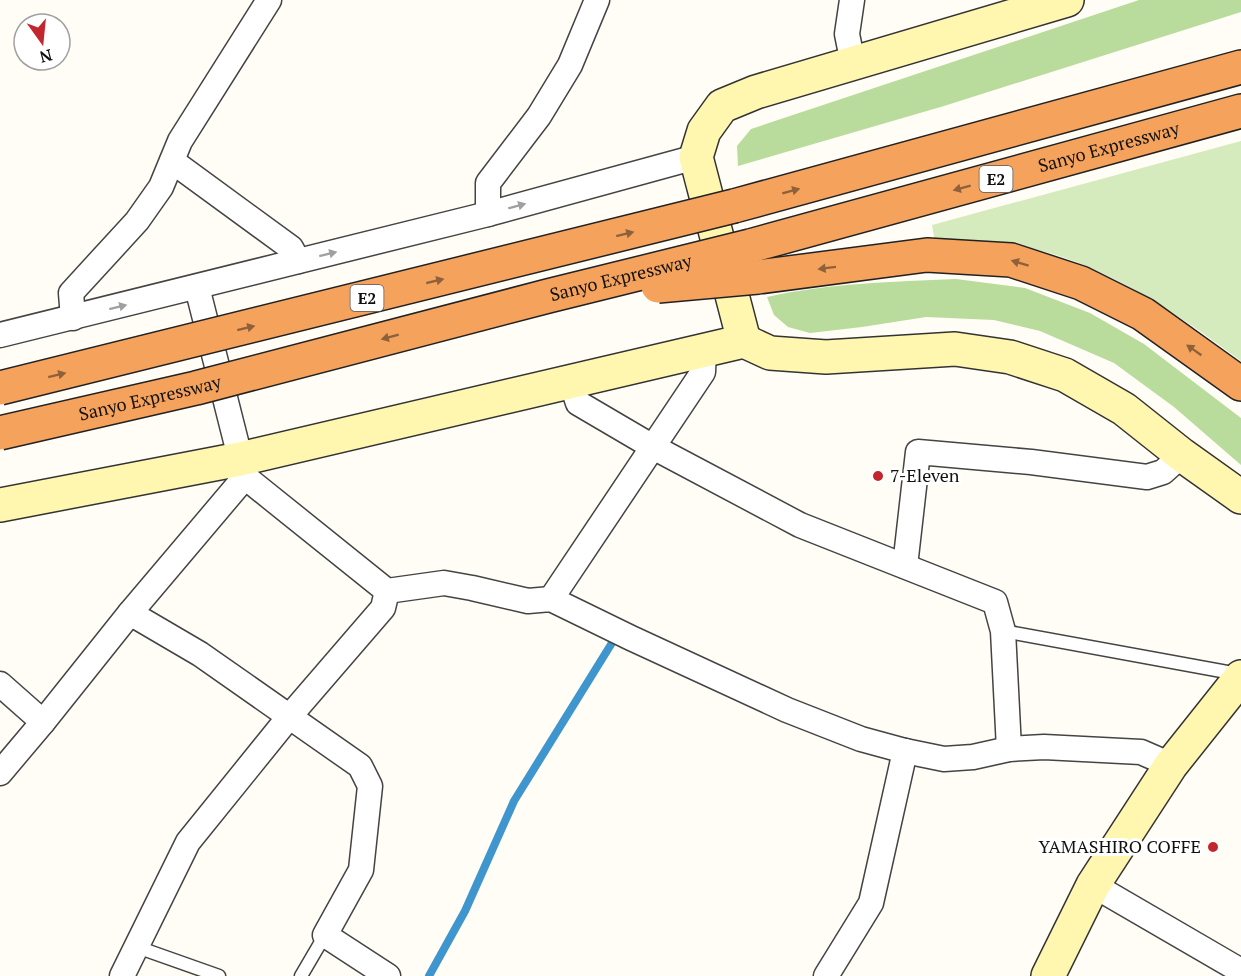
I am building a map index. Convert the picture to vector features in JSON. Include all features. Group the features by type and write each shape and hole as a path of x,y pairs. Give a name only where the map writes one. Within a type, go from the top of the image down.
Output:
{"highway":[{"path":"869,170 1241,45"},
{"name":"E2","path":"0,388 734,206 1241,67"},
{"name":"Sanyo Expressway","path":"0,433 196,388 548,296 754,262 1241,111"},
{"path":"754,262 927,255 1011,260 1080,283 1143,314 1241,384"}],"street":[{"path":"73,318 71,293 137,221 161,187 180,141 269,0"},
{"path":"488,214 488,183 539,116 570,65 597,0"},
{"path":"852,0 847,34 853,64"},
{"path":"744,341 696,157 704,131 722,106 756,92 1067,0"},
{"path":"0,335 488,214 696,157"},
{"path":"172,161 291,248 298,261"},
{"path":"197,287 243,468 387,591 444,583 528,601 551,598 631,638 787,710 861,739 905,751 944,759 973,757 1009,749 1044,747 1141,752 1171,765"},
{"path":"0,505 243,468 571,382 744,341 770,353 826,357 955,349 1010,357 1065,375 1124,409 1182,455 1241,497"},
{"path":"551,598 703,372 704,350"},
{"path":"571,382 578,403 653,447 800,525 995,602 1003,631 1009,749"},
{"path":"905,566 918,452 1031,462 1147,477 1163,472 1182,455"},
{"path":"0,772 43,723 243,468"},
{"path":"122,976 188,842 289,717 383,608 387,591"},
{"path":"130,613 200,654 360,766 370,786 361,870 325,935 388,976"},
{"path":"1048,976 1093,885 1171,765 1241,676"},
{"path":"0,684 43,723"},
{"path":"829,975 871,903 905,751"},
{"path":"1093,885 1241,971"}],"lane":[{"path":"1003,631 1241,676"},
{"path":"301,976 325,935"},
{"path":"137,947 219,976"}],"green space":[{"path":"1139,0 1241,0 1241,12 944,106 738,166 737,146 751,129"},
{"path":"1241,141 1241,361 1162,306 1104,274 1074,261 1044,251 1013,245 935,242 932,225"},
{"path":"956,279 1025,288 1090,313 1144,344 1241,418 1241,465 1174,407 1114,363 1040,331 994,320 926,317 810,333 788,327 774,315 767,297 837,286"}],"waterway":[{"path":"429,976 465,911 514,801 615,638 611,636"}],"place":[{"name":"7-Eleven","path":"878,476"},
{"name":"YAMASHIRO COFFE","path":"1213,847"}]}
